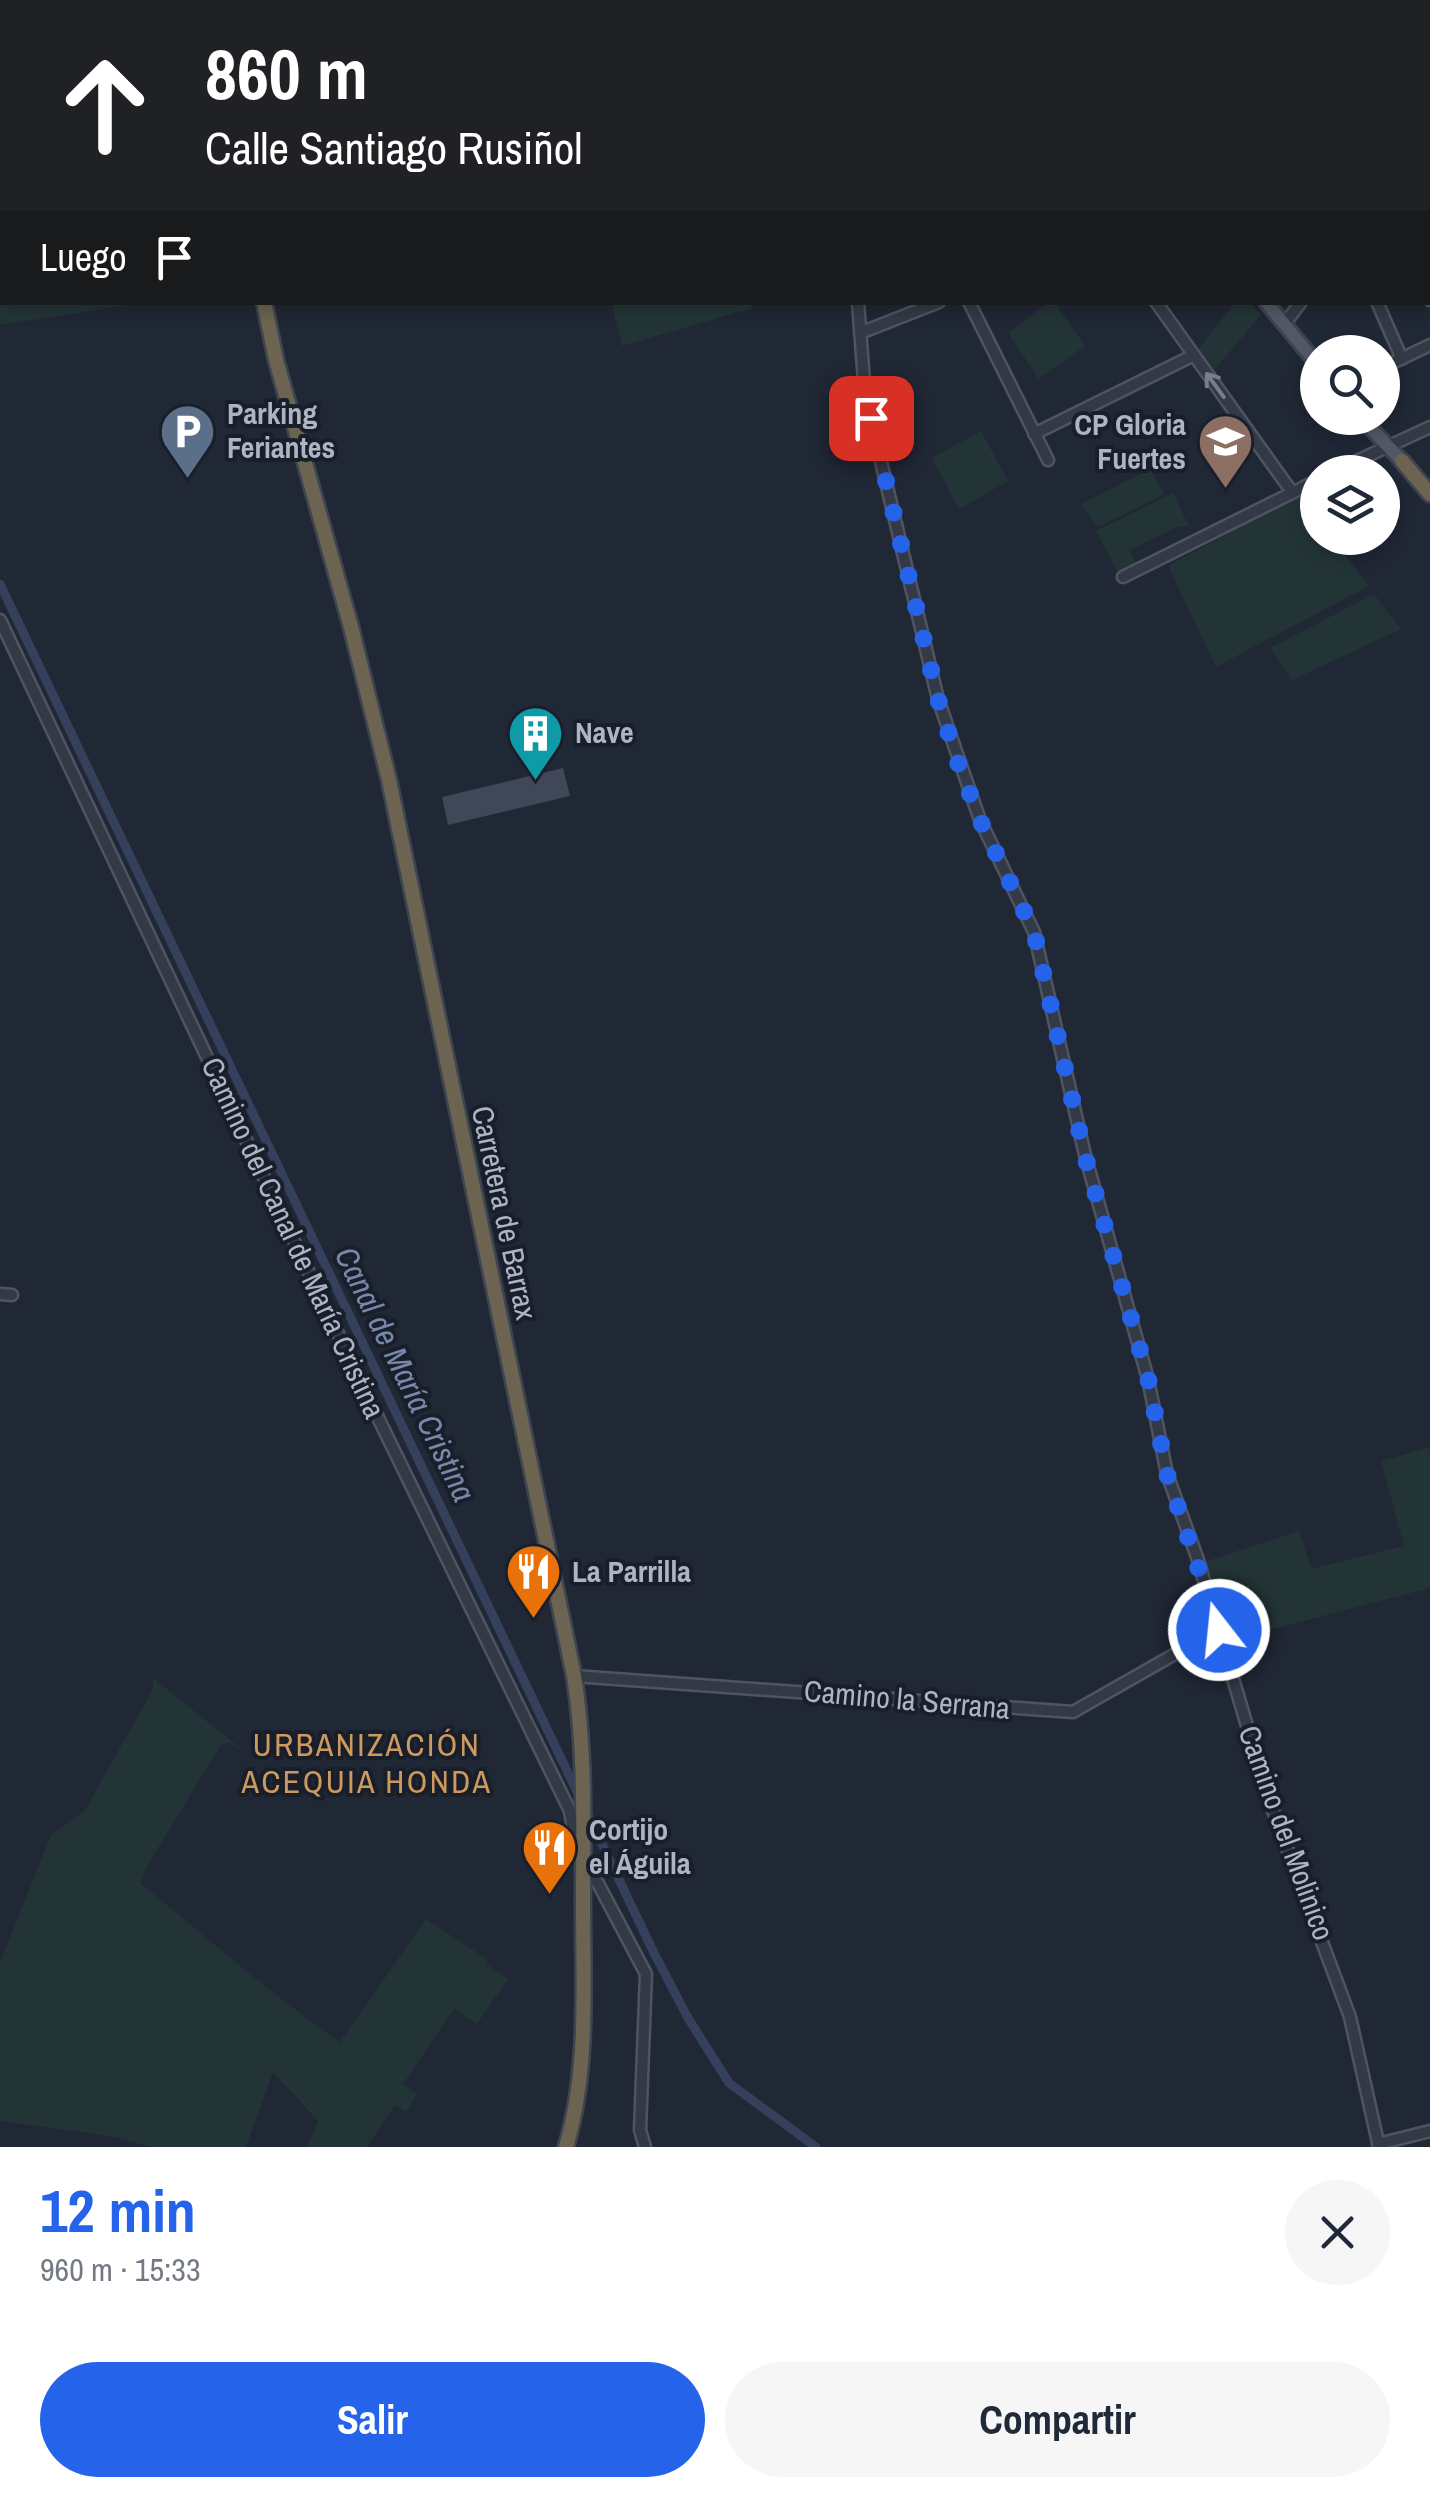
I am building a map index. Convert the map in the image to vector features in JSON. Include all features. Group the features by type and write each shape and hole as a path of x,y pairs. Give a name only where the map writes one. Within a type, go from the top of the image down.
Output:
{"highway":[{"name":"Carretera de Barrax","path":"265,305 385,764 574,1676 584,1744 584,1856 580,2079 566,2147"},
{"path":"1402,461 1430,494"}],"main road":[{"path":"1268,305 1300,343"},
{"path":"1278,305 1304,335"},
{"path":"1379,435 1391,446"},
{"path":"1384,435 1402,461"}],"street":[{"name":"Camino del Molinico","path":"858,305 865,395 938,699 980,820 1034,932 1085,1156 1148,1378 1167,1474 1219,1630 1269,1800 1350,2017 1379,2146"},
{"path":"860,333 931,305"},
{"path":"970,305 1048,460"},
{"path":"1158,305 1292,492"},
{"path":"1289,318 1299,305"},
{"path":"1378,305 1402,358 1430,345"},
{"path":"1034,434 1194,355"},
{"path":"1371,455 1430,428"},
{"path":"1122,578 1300,488"},
{"name":"Camino del Canal de María Cristina","path":"0,620 570,1811 575,1840 646,1974 640,2130 645,2147"},
{"name":"Camino la Serrana","path":"574,1676 1073,1712 1219,1630"},
{"path":"1379,2146 1430,2131"}],"shaded area":[{"path":"0,305 127,305 0,325"},
{"path":"612,305 752,305 753,308 622,346"},
{"path":"1045,305 1056,305 1085,346 1039,379 1008,333"},
{"path":"1233,305 1252,305 1261,315 1214,370 1199,349"},
{"path":"981,431 1008,481 959,509 932,458"},
{"path":"1150,469 1164,494 1098,527 1081,504"},
{"path":"1173,493 1189,526 1177,527 1130,550 1136,563 1118,573 1096,531"},
{"path":"1300,495 1300,555 1345,555 1369,586 1216,667 1168,566"},
{"path":"1374,594 1401,629 1292,680 1270,648"},
{"path":"1430,1447 1430,1588 1227,1641 1204,1562 1299,1531 1312,1569 1404,1546 1381,1461"},
{"path":"153,1678 249,1755 229,1742 220,1746 147,1866 141,1884 340,2042 426,1919 488,1960 486,1964 508,1979 477,2024 454,2009 403,2084 417,2094 406,2112 395,2105 367,2147 307,2147 318,2121 273,2072 246,2147 152,2147 110,2136 0,2121 0,1963 51,1835 85,1810 153,1689"}],"building":[{"name":"Nave","path":"563,768 570,796 448,825 442,797"}],"waterway":[{"name":"Canal de María Cristina","path":"0,584 655,1955 729,2083 816,2147"}],"place":[{"name":"Parking Feriantes","path":"188,480"},
{"name":"CP Gloria Fuertes","path":"1225,491"},
{"name":"Nave","path":"536,782"},
{"name":"La Parrilla","path":"533,1621"},
{"name":"Cortijo el Águila","path":"550,1896"}],"district":[{"name":"URBANIZACIÓN ACEQUIA HONDA","path":"367,1764"}],"route":[{"path":"871,418 938,699 957,760 980,820 1034,932 1085,1156 1148,1378 1167,1474 1219,1630"}]}
